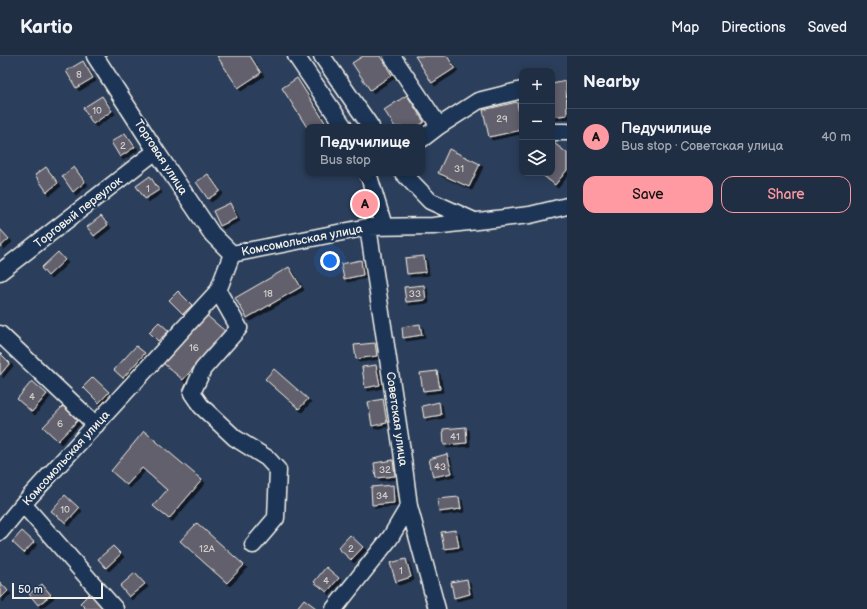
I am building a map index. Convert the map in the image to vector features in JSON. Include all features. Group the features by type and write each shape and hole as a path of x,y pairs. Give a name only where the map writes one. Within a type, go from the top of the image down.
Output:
{"street":[{"name":"Торговая улица","path":"95,56 156,151 212,234 232,254"},
{"path":"296,56 342,124"},
{"path":"322,56 369,124"},
{"path":"392,56 439,126"},
{"path":"425,137 478,101 519,91"},
{"path":"555,132 567,132"},
{"name":"Торговый переулок","path":"0,272 156,151"},
{"path":"369,176 384,226"},
{"path":"406,176 430,200 474,221"},
{"name":"Комсомольская улица","path":"0,532 23,504 218,291 232,254 368,227 433,226 530,214 567,206"},
{"name":"Советская улица","path":"368,227 409,506 437,609"},
{"path":"218,291 239,328 203,369 192,393 201,406 235,438 266,458 278,470 276,518 253,545"},
{"path":"0,334 96,425"},
{"path":"23,504 115,609"},
{"path":"334,609 390,538 409,506"}],"building":[{"path":"217,56 250,56 261,73 238,88"},
{"path":"363,56 380,56 392,75 370,90 352,63"},
{"path":"415,56 447,56 455,68 432,83"},
{"path":"83,61 93,78 76,88 66,71"},
{"path":"297,78 326,124 305,124 282,88"},
{"path":"566,81 567,115 555,117 555,83"},
{"path":"407,95 424,122 421,124 393,124 384,110"},
{"path":"102,96 112,111 93,124 83,108"},
{"path":"517,102 519,113 519,131 489,137 483,110"},
{"path":"125,133 135,147 120,157 111,142"},
{"path":"555,144 567,153 567,170 555,185 544,176 555,176"},
{"path":"449,149 480,164 469,187 438,173"},
{"path":"46,167 58,183 47,192 35,175"},
{"path":"74,167 85,182 73,192 62,176"},
{"path":"208,174 220,191 208,199 196,182"},
{"path":"150,176 159,190 145,199 136,186"},
{"path":"230,203 237,218 220,226 213,211"},
{"path":"101,216 108,225 94,236 87,227"},
{"path":"0,229 9,239 0,247"},
{"path":"58,252 65,260 48,276 41,268"},
{"path":"424,256 426,272 407,274 405,258"},
{"path":"361,260 363,275 344,279 341,264"},
{"path":"289,267 301,287 247,318 235,298"},
{"path":"424,285 426,300 406,302 404,287"},
{"path":"178,291 192,305 183,314 169,300"},
{"path":"205,314 225,331 183,380 163,363"},
{"path":"159,322 169,331 158,341 149,332"},
{"path":"420,324 422,335 403,338 402,327"},
{"path":"375,343 377,356 356,359 354,345"},
{"path":"136,346 145,353 123,378 114,370"},
{"path":"0,353 10,363 0,375"},
{"path":"376,365 380,385 365,388 362,367"},
{"path":"274,369 308,399 299,409 265,379"},
{"path":"437,371 440,389 423,391 420,373"},
{"path":"93,377 109,392 99,403 83,387"},
{"path":"32,381 47,394 32,412 17,399"},
{"path":"383,399 387,423 372,426 368,402"},
{"path":"439,402 441,415 424,418 422,406"},
{"path":"63,406 78,420 58,441 43,427"},
{"path":"466,427 467,443 444,445 443,429"},
{"path":"144,431 202,480 169,519 153,506 167,490 142,468 127,485 111,471"},
{"path":"447,454 452,473 433,477 429,459"},
{"path":"393,460 395,476 376,478 374,463"},
{"path":"393,485 394,503 372,505 371,487"},
{"path":"65,495 79,508 66,523 51,511"},
{"path":"459,497 461,509 439,512 437,499"},
{"path":"197,523 244,565 227,583 180,541"},
{"path":"456,530 459,547 444,549 441,532"},
{"path":"22,531 34,542 24,553 12,542"},
{"path":"350,535 363,547 351,560 338,548"},
{"path":"113,546 121,554 106,568 98,559"},
{"path":"406,559 411,577 396,582 390,563"},
{"path":"326,567 339,578 327,592 314,582"},
{"path":"135,573 145,584 129,597 120,586"},
{"path":"467,579 470,594 454,598 451,582"},
{"path":"0,582 8,591 0,599"},
{"path":"42,584 51,595 38,605 29,594"},
{"path":"90,593 104,608 103,609 86,609 80,603"},
{"path":"304,599 316,608 296,609"}],"place":[{"name":"Педучилище","path":"365,204"}]}
